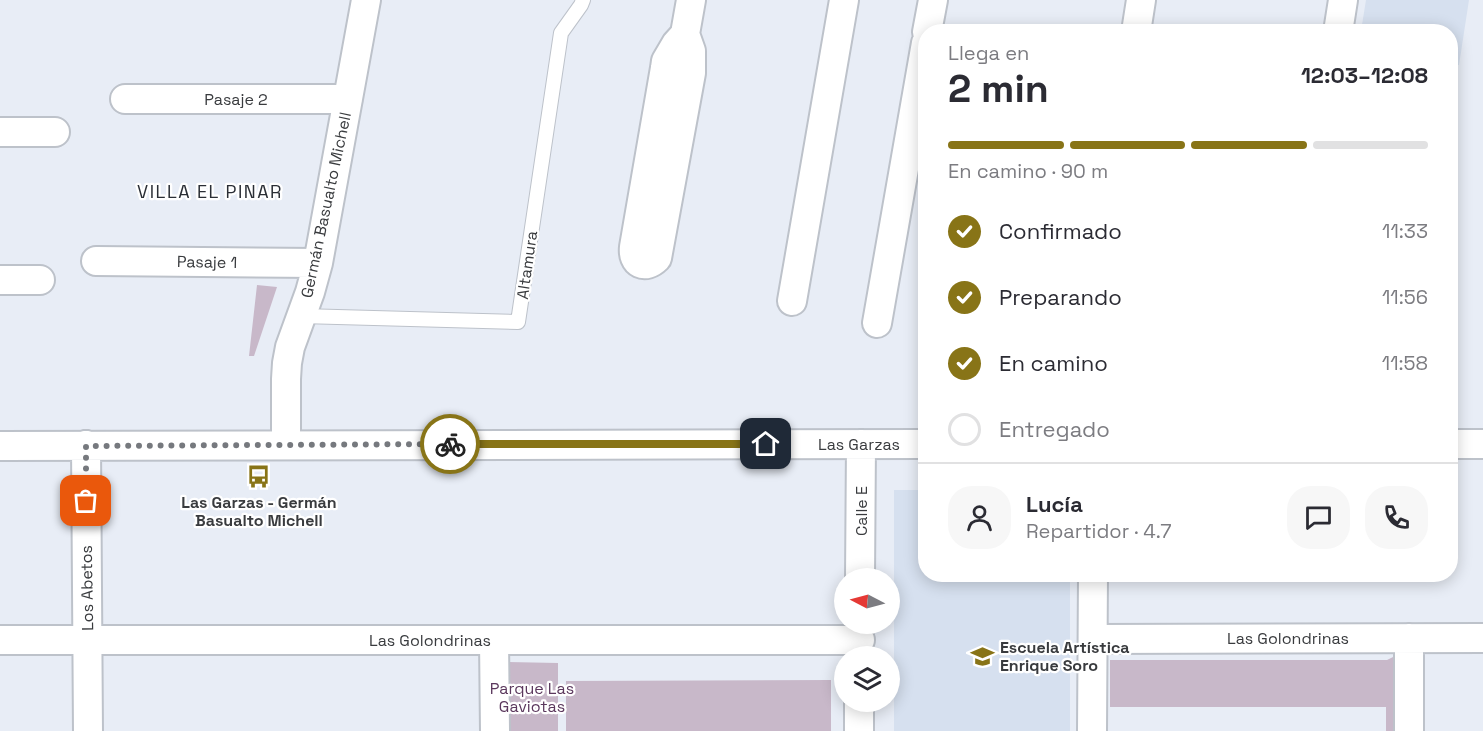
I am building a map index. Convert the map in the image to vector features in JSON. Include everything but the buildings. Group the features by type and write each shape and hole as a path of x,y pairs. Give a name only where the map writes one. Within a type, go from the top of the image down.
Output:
{"street":[{"name":"Germán Basualto Michell","path":"286,445 287,363 290,347 318,263 366,0"},
{"path":"685,34 675,44 666,61 633,253 638,262 643,265 648,265 657,258 691,73 691,51 685,34 691,0"},
{"path":"792,302 844,0"},
{"path":"928,24 933,0"},
{"path":"1137,24 1141,0"},
{"path":"1339,24 1343,0"},
{"path":"877,323 918,89"},
{"name":"Pasaje 2","path":"125,99 348,99"},
{"path":"0,132 55,132"},
{"name":"Pasaje 1","path":"96,261 318,263"},
{"path":"0,280 40,280"},
{"name":"Calle E","path":"860,568 861,444"},
{"name":"Las Garzas","path":"0,446 918,444"},
{"path":"1458,444 1483,444"},
{"name":"Los Abetos","path":"86,446 88,731"},
{"path":"1092,731 1093,582"},
{"path":"1409,638 1409,731"},
{"name":"Las Golondrinas","path":"1093,639 1483,638"},
{"name":"Las Golondrinas","path":"0,640 860,640"},
{"path":"494,640 495,731"},
{"path":"859,712 859,731"}],"lane":[{"name":"Altamura","path":"302,316 518,322 561,33 582,5 583,0"}],"shaded area":[{"path":"1366,0 1469,0 1459,65 1458,24 1362,24"},
{"name":"Escuela Artística Enrique Soro","path":"894,490 918,490 918,582 1070,582 1070,731 894,731 894,712 900,712 900,646 894,646 894,634 900,634 900,568 894,568"}],"green space":[{"path":"257,285 277,287 254,356 249,356"},
{"path":"1401,653 1400,731 1386,731 1386,707 1110,707 1110,660 1387,660"},
{"name":"Parque Las Gaviotas","path":"506,662 558,663 558,731 506,731"},
{"path":"831,680 831,731 566,731 566,681"}],"way so far":[{"path":"86,501 86,446 450,444"}],"place":[{"name":"Las Garzas - Germán Basualto Michell","path":"259,477"},
{"name":"Escuela Artística Enrique Soro","path":"982,656"}],"district":[{"name":"VILLA EL PINAR","path":"210,191"}],"route":[{"path":"450,444 766,444"}]}
